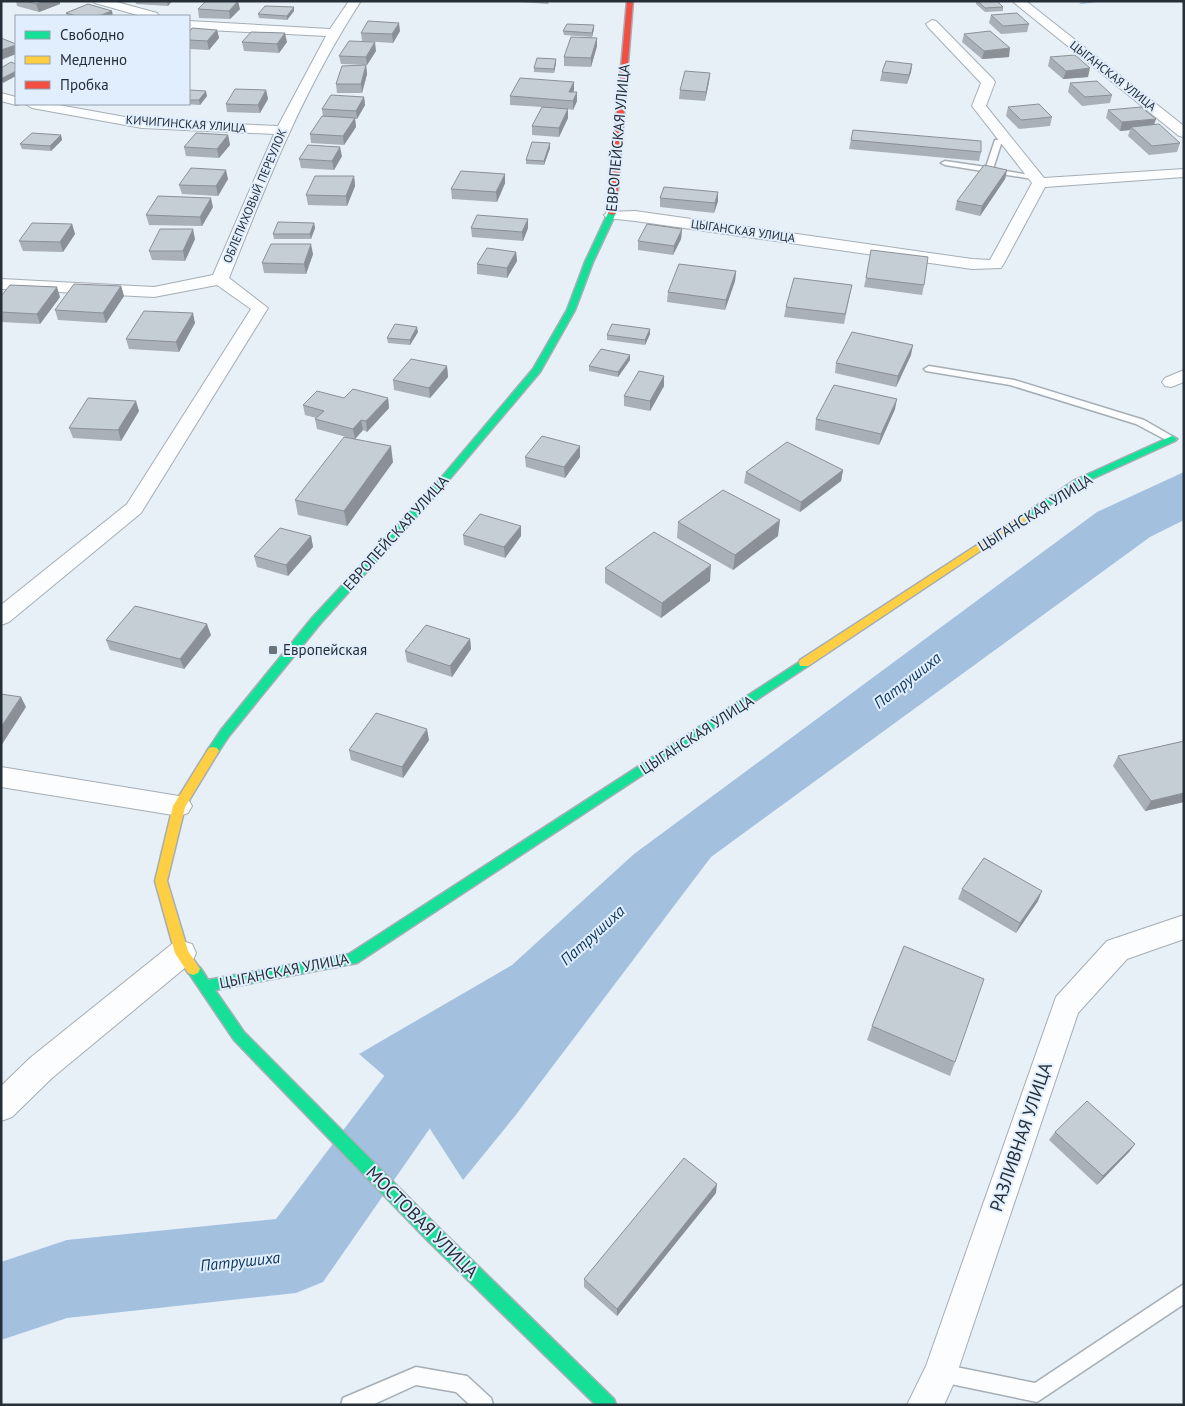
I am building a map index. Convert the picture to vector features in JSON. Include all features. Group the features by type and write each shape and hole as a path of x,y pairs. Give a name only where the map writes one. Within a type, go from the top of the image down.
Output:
{"street":[{"path":"99,1 149,15"},
{"name":"ОБЛЕПИХОВЫЙ ПЕРЕУЛОК","path":"1,284 154,292 220,279 281,130 333,33 355,1"},
{"name":"ЕВРОПЕЙСКАЯ УЛИЦА","path":"239,1036 182,953 161,882 179,806 224,733 283,660 440,486 537,370 571,310 589,262 612,215 630,1"},
{"name":"ЦЫГАНСКАЯ УЛИЦА","path":"1018,1 1184,133"},
{"path":"932,24 988,82 979,106 1038,180 1184,173"},
{"path":"190,25 333,33"},
{"name":"КИЧИГИНСКАЯ УЛИЦА","path":"38,105 142,124 281,130"},
{"name":"ЦЫГАНСКАЯ УЛИЦА","path":"612,215 634,216 972,264 995,265 1038,180"},
{"path":"1,617 134,508 260,308 220,279"},
{"name":"ЦЫГАНСКАЯ УЛИЦА","path":"205,986 352,959 638,773 1078,482 1172,439"},
{"path":"1,777 179,806"},
{"name":"РАЗЛИВНАЯ УЛИЦА","path":"925,1405 941,1373 1066,1006 1117,950 1184,927"},
{"path":"1,1108 41,1068 182,953"},
{"name":"МОСТОВАЯ УЛИЦА","path":"239,1036 434,1235 608,1405"}],"lane":[{"path":"989,170 998,142 1008,142"},
{"path":"945,163 1038,180"},
{"path":"930,369 1012,382 1140,422 1172,439"},
{"path":"941,1373 1037,1392 1184,1293"},
{"path":"350,1405 416,1376 460,1383 484,1405"}],"water":[{"path":"1184,472 1184,520 1150,537 711,857 515,1116 463,1180 410,1098 359,1054 512,965 634,854 1097,512"}],"building":[{"path":"26,1 44,1 36,4"},
{"path":"206,1 238,1 229,11 198,9"},
{"path":"978,1 997,1 1003,7 985,8"},
{"path":"88,4 112,11 101,15 73,15 66,13"},
{"path":"265,6 294,7 287,16 258,14"},
{"path":"1017,13 1029,24 1003,26 991,15"},
{"path":"368,21 399,23 392,34 361,33"},
{"path":"567,24 594,25 592,33 563,31"},
{"path":"192,28 217,30 207,41 190,40 190,31"},
{"path":"990,31 1010,48 984,51 964,34"},
{"path":"251,32 285,33 277,44 242,42"},
{"path":"571,37 597,38 591,58 564,57"},
{"path":"1,38 15,44 15,45 1,50"},
{"path":"349,41 375,42 366,57 339,56"},
{"path":"1075,55 1090,68 1066,71 1050,57"},
{"path":"537,58 556,59 554,69 534,68"},
{"path":"886,61 912,64 909,75 882,72"},
{"path":"11,62 15,64 15,72 1,79 1,68"},
{"path":"366,65 361,84 336,84 342,66"},
{"path":"685,71 710,73 706,92 680,90"},
{"path":"520,78 574,82 569,92 577,92 573,101 510,96"},
{"path":"1097,81 1112,95 1085,97 1070,83"},
{"path":"235,89 266,90 258,105 226,104"},
{"path":"190,90 206,91 199,100 190,100"},
{"path":"331,95 364,97 356,111 322,109"},
{"path":"1039,104 1052,117 1021,120 1008,107"},
{"path":"542,107 568,109 559,128 532,126"},
{"path":"1141,107 1156,119 1122,122 1108,110"},
{"path":"322,116 355,118 343,136 310,134"},
{"path":"1159,124 1180,143 1152,146 1131,127"},
{"path":"853,130 981,141 981,152 851,140"},
{"path":"32,133 61,135 50,146 20,144"},
{"path":"196,133 228,135 217,149 184,147"},
{"path":"532,142 550,143 544,161 526,160"},
{"path":"308,145 340,147 332,161 299,159"},
{"path":"984,165 1007,170 982,206 957,201"},
{"path":"191,168 226,170 216,186 179,185"},
{"path":"461,171 505,174 496,192 451,189"},
{"path":"315,176 354,176 346,196 306,195"},
{"path":"664,187 718,192 715,203 660,198"},
{"path":"158,196 211,198 200,217 146,215"},
{"path":"477,215 528,219 522,232 471,228"},
{"path":"278,222 314,223 310,234 273,234"},
{"path":"32,223 72,224 60,242 19,241"},
{"path":"647,224 682,229 674,246 638,241"},
{"path":"160,229 193,229 183,251 149,251"},
{"path":"271,244 311,244 304,264 262,263"},
{"path":"487,248 516,252 507,268 477,264"},
{"path":"871,250 928,257 924,285 866,278"},
{"path":"679,264 736,271 726,300 668,292"},
{"path":"794,278 852,285 845,314 786,307"},
{"path":"74,284 121,286 103,313 55,310"},
{"path":"10,285 57,287 37,314 1,312 1,296"},
{"path":"144,311 193,313 176,342 126,339"},
{"path":"395,324 417,327 410,340 387,338"},
{"path":"612,324 650,329 645,340 607,335"},
{"path":"852,332 913,345 898,376 836,363"},
{"path":"601,349 630,355 618,372 589,366"},
{"path":"411,359 447,366 429,388 393,380"},
{"path":"639,371 664,376 650,401 624,396"},
{"path":"834,385 897,399 881,434 816,419"},
{"path":"353,389 388,398 366,421 361,420 353,429 315,419 324,411 303,405 317,391 344,398"},
{"path":"88,398 136,401 118,430 69,428"},
{"path":"542,436 580,446 564,467 525,457"},
{"path":"344,437 391,446 344,511 295,500"},
{"path":"787,442 843,470 801,502 746,472"},
{"path":"723,490 780,520 735,555 678,522"},
{"path":"480,514 521,526 504,547 463,535"},
{"path":"280,528 311,536 286,565 254,556"},
{"path":"654,532 711,565 662,603 605,568"},
{"path":"135,606 207,624 180,659 106,640"},
{"path":"426,625 470,639 450,666 405,651"},
{"path":"1,694 21,697 1,727"},
{"path":"376,713 427,729 402,767 349,750"},
{"path":"1184,741 1184,793 1151,801 1118,756"},
{"path":"984,858 1042,891 1020,923 962,889"},
{"path":"904,946 984,979 955,1062 872,1026"},
{"path":"1087,1101 1135,1144 1103,1176 1055,1132"},
{"path":"684,1158 717,1184 617,1309 584,1279"}],"waterway":[{"path":"1081,3 1105,1"},
{"name":"Патрушиха","path":"1,1301 67,1279 296,1255 410,1098 468,1047"}],"traffic: fast":[{"path":"213,751 225,733 316,621 439,486 537,370 571,310 589,262 612,213"},
{"path":"1022,519 1078,482 1172,439"},
{"path":"205,986 352,959 804,663"},
{"path":"193,969 239,1036 434,1235 608,1405"}],"traffic: slow":[{"path":"804,663 1022,519"},
{"path":"193,969 182,953 161,881 179,806 213,751"}],"traffic: jam":[{"path":"612,213 630,1"}],"place":[{"name":"Европейская","path":"273,650"}]}
